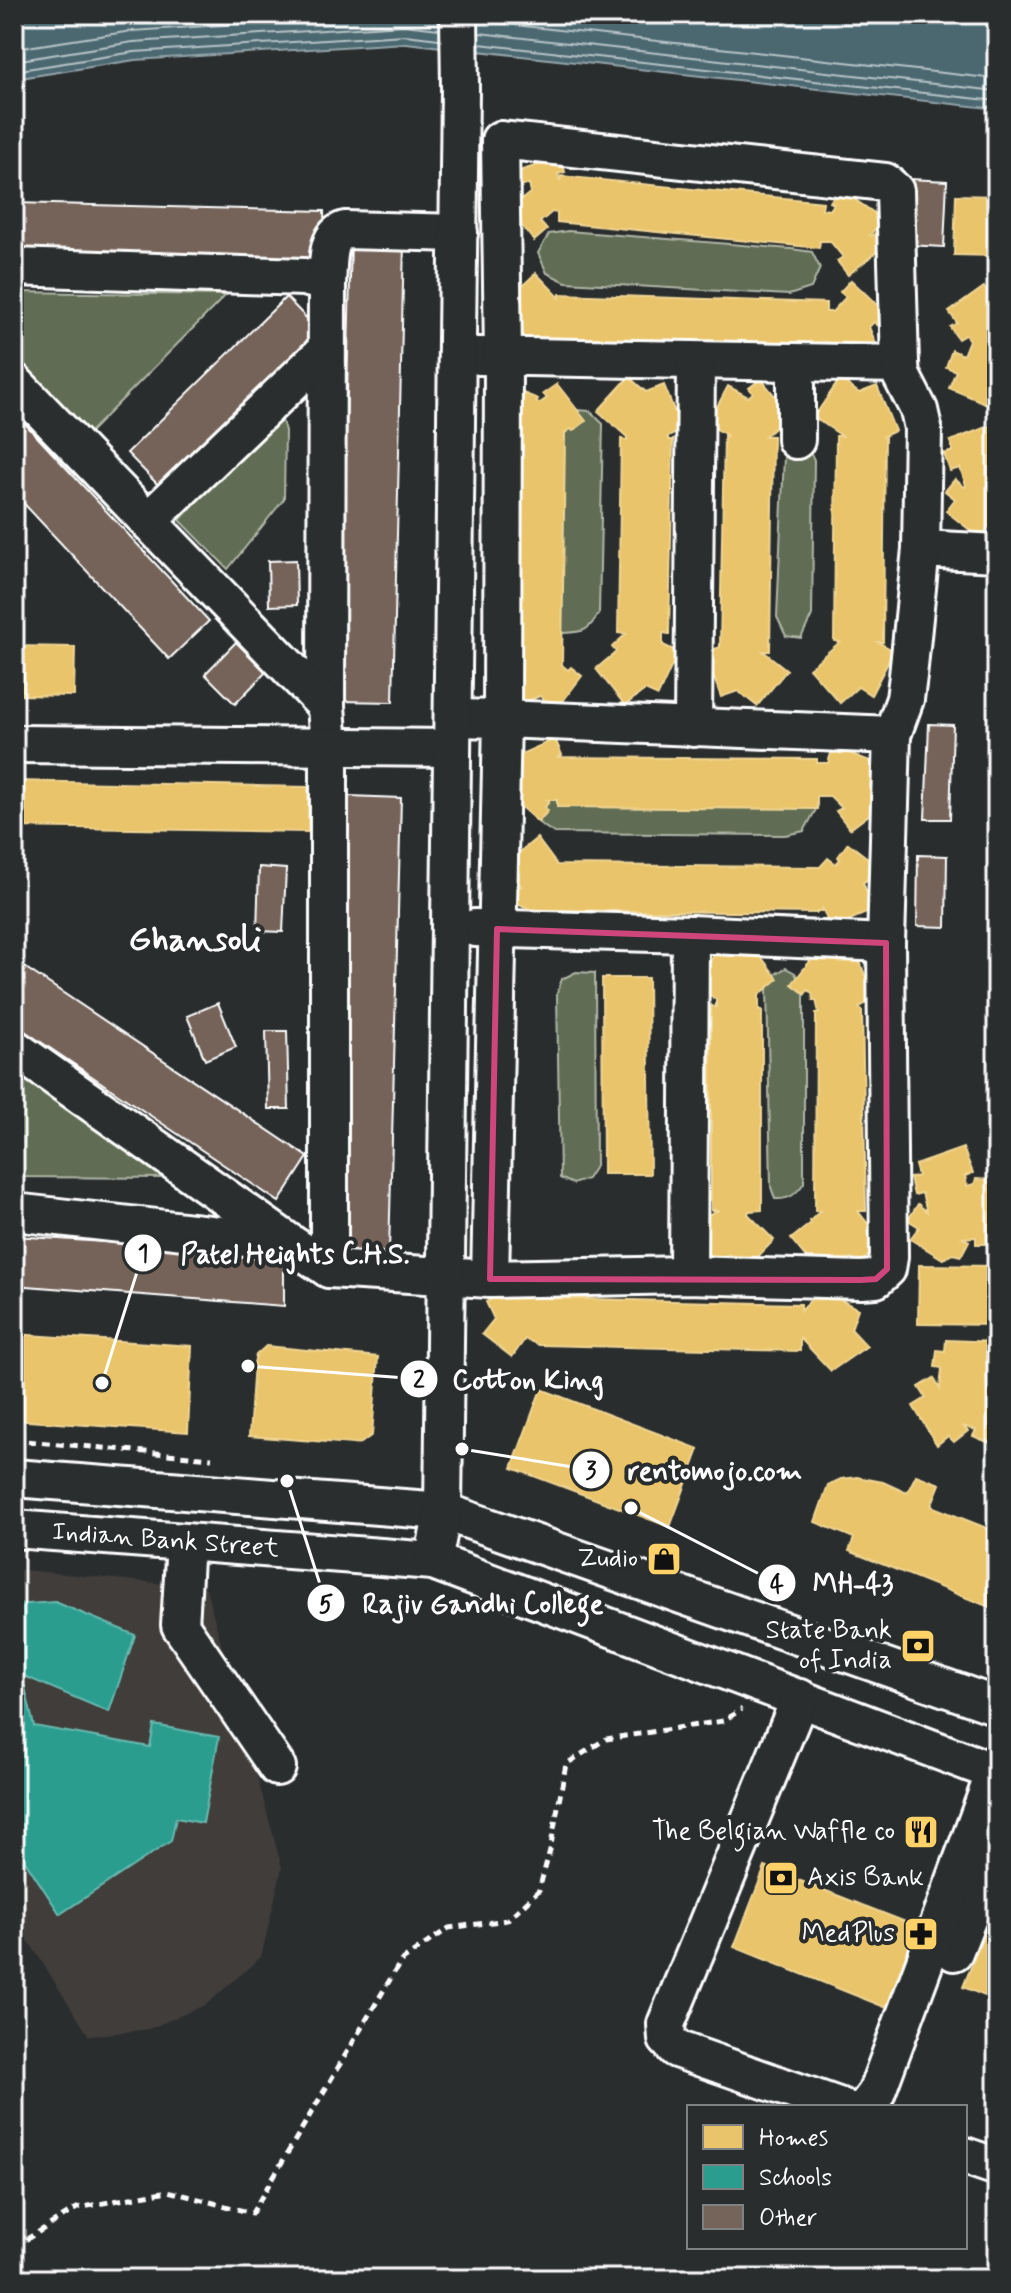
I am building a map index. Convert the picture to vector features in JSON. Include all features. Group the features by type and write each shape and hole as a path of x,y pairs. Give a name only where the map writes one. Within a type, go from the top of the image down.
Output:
{"street":[{"path":"433,1561 443,1511 459,14"},
{"path":"14,1048 329,1269 490,1279 688,1275 861,1280 876,1279 887,1269 886,943 892,735 905,699 921,549 923,428 919,410 901,375 895,191 885,182 500,140 502,719 490,1279"},
{"path":"329,1269 326,350 331,241 336,233 345,230 459,233"},
{"path":"14,267 304,277 327,283"},
{"path":"149,520 326,350"},
{"path":"457,357 900,364"},
{"path":"693,728 696,362"},
{"path":"796,363 796,440"},
{"path":"14,382 326,706"},
{"path":"921,549 997,553"},
{"path":"14,744 329,747 453,733 502,719 892,735"},
{"path":"450,925 886,943"},
{"path":"688,1275 690,934"},
{"path":"14,1212 290,1243"},
{"name":"Indian Bank Street","path":"14,1478 443,1511 997,1706"},
{"name":"Indian Bank Street","path":"14,1529 433,1561 996,1773"},
{"path":"185,1542 180,1625 277,1767"},
{"path":"788,1694 666,2024 667,2039 676,2049 835,2105"},
{"path":"868,2105 876,2094 996,1773"},
{"path":"898,2105 898,2096 997,1845"},
{"path":"967,2157 997,2167"}],"path":[{"path":"14,2247 77,2208 168,2191 252,2213 401,1961 449,1928 507,1920 539,1890 566,1764 606,1739 723,1721 788,1694"}],"highlighted area":[{"path":"497,929 886,943 887,1269 876,1279 490,1279"}],"shaded area":[{"path":"14,1569 206,1588 282,1868 261,1957 207,2004 149,2029 89,2036 14,1918"}],"green space":[{"path":"568,231 812,252 820,268 811,288 789,295 566,282 547,273 538,253 549,234"},
{"path":"14,292 226,295 90,432 14,360"},
{"path":"279,410 285,431 284,499 228,569 180,520"},
{"path":"576,410 590,411 603,424 599,613 585,630 563,633 555,618 556,435"},
{"path":"807,445 814,460 812,615 801,638 786,636 777,617 784,456 796,446"},
{"path":"803,792 818,806 804,831 785,835 554,833 539,823 533,806 541,795"},
{"path":"786,968 795,973 804,990 804,1183 792,1196 775,1199 771,1187 767,985"},
{"path":"576,972 595,973 596,1165 587,1179 573,1184 560,1178 557,994 562,979"},
{"path":"14,1070 169,1178 14,1177"}],"water":[{"path":"14,14 997,14 997,109 406,43 135,60 14,79"}],"building: Homes":[{"path":"561,158 565,172 558,174 560,181 561,176 823,202 822,209 830,210 834,204 830,202 839,189 886,221 879,233 874,230 870,235 875,233 885,245 848,275 837,261 843,257 830,241 820,241 819,248 557,222 557,213 552,212 540,222 547,230 534,241 504,203 515,195 520,201 531,192 529,184 521,187 516,172"},
{"path":"956,195 997,196 997,256 954,255"},
{"path":"536,273 560,298 560,294 826,303 826,312 832,312 846,297 840,292 851,280 887,314 877,325 874,322 869,327 876,344 834,362 825,341 824,351 552,356 509,333 503,304"},
{"path":"984,287 991,298 997,293 997,395 992,406 949,388 956,371 946,367 952,350 963,355 969,340 965,335 958,339 950,327 957,323 949,312"},
{"path":"629,377 646,392 664,385 682,430 668,437 668,440 673,440 669,634 663,633 663,645 678,652 658,696 645,690 625,705 596,669 616,652 612,647 626,634 618,633 621,439 627,440 627,437 598,411"},
{"path":"761,379 792,417 765,436 773,436 770,651 763,651 787,670 757,706 738,691 721,697 705,653 720,647 724,435 728,436 708,424 728,386 748,397 753,393 749,388"},
{"path":"840,379 859,393 877,386 895,431 882,437 885,436 883,642 878,642 894,651 871,695 858,687 840,703 809,668 840,642 834,641 836,436 842,436 814,417"},
{"path":"557,384 586,421 565,433 562,665 568,670 571,667 582,676 553,714 540,703 543,699 540,696 520,704 504,436 523,393 538,399 536,402 540,403 547,398 543,394"},
{"path":"994,424 997,434 997,529 990,525 980,538 946,511 955,499 945,491 955,479 964,487 966,485 960,468 950,471 944,454 953,451 950,441"},
{"path":"14,646 75,647 74,696 14,695"},
{"path":"555,739 562,755 557,757 817,759 817,763 828,763 833,747 878,764 871,782 886,802 850,829 836,811 842,808 830,796 817,796 817,809 557,807 557,800 547,800 549,802 545,807 548,811 538,822 503,791 521,779 512,758"},
{"path":"14,781 308,787 308,832 14,827"},
{"path":"537,838 557,865 820,867 828,858 836,864 848,843 886,872 876,887 866,880 863,883 874,910 830,928 822,907 822,911 817,913 560,910 554,921 509,899 517,884 522,887 515,877 501,867"},
{"path":"749,941 778,979 759,995 759,1010 762,1010 762,1210 749,1211 748,1214 774,1240 745,1270 729,1254 712,1261 695,1220 719,1210 711,1210 711,1006 716,1007 716,999 697,990 716,950 730,956"},
{"path":"821,947 840,963 858,956 873,998 859,1008 862,1011 866,1211 858,1211 882,1242 856,1268 821,1276 791,1239 820,1211 815,1211 816,1013 819,1013 812,993 808,990 805,994 792,984"},
{"path":"602,978 648,978 650,1174 603,1174"},
{"path":"963,1148 973,1173 965,1176 967,1186 974,1184 976,1179 997,1180 997,1244 976,1244 976,1237 963,1238 969,1241 961,1256 953,1254 943,1259 910,1239 919,1227 908,1220 918,1204 927,1212 922,1193 914,1195 910,1178 918,1176 915,1165"},
{"path":"919,1265 997,1266 997,1325 918,1324"},
{"path":"533,1280 541,1298 801,1304 801,1310 818,1288 858,1309 851,1329 867,1346 831,1371 800,1338 800,1351 539,1345 525,1339 512,1357 482,1334 494,1319 486,1302"},
{"path":"14,1334 192,1346 188,1432 14,1420"},
{"path":"946,1340 997,1342 997,1369 988,1370 986,1379 994,1381 997,1377 997,1446 973,1436 976,1430 963,1426 968,1431 954,1442 948,1436 937,1445 913,1406 926,1398 919,1387 934,1378 940,1389 942,1368 935,1367 937,1350 945,1351"},
{"path":"266,1346 378,1357 372,1435 361,1443 353,1444 249,1436 254,1363 256,1355"},
{"path":"541,1389 699,1449 670,1527 512,1468"},
{"path":"916,1475 940,1484 931,1506 989,1529 997,1511 997,1610 849,1551 854,1538 815,1522 828,1485 857,1477 883,1482 907,1493"},
{"path":"765,1867 934,1933 902,2014 734,1947"},
{"path":"997,1905 997,2001 963,1987"}],"building: Schools":[{"path":"55,1602 135,1635 109,1712 22,1675 14,1680 14,1605"},
{"path":"22,1675 34,1726 150,1747 154,1725 219,1737 203,1823 176,1818 171,1841 60,1914 14,1844 14,1680"}],"building: Other":[{"path":"910,179 947,181 944,247 907,245"},
{"path":"14,203 324,211 326,266 14,255"},
{"path":"351,240 404,242 393,702 339,701"},
{"path":"286,297 323,335 164,491 127,453"},
{"path":"14,412 209,621 169,659 14,493"},
{"path":"296,560 297,605 269,606 268,561"},
{"path":"236,642 266,672 235,704 205,674"},
{"path":"929,724 953,725 950,819 925,819"},
{"path":"349,796 401,798 389,1253 337,1251"},
{"path":"918,855 947,856 946,927 917,926"},
{"path":"259,867 286,869 283,932 257,931"},
{"path":"14,960 308,1157 279,1202 14,1024"},
{"path":"218,1003 236,1047 205,1060 187,1016"},
{"path":"266,1031 287,1031 289,1109 268,1109"},
{"path":"14,1236 284,1254 284,1306 14,1285"}],"place":[{"name":"Cotton King","path":"248,1366"},
{"name":"Patel Heights C.H.S.","path":"102,1383"},
{"name":"rentomojo.com","path":"462,1449"},
{"name":"Rajiv Gandhi College","path":"287,1481"},
{"name":"MH-43","path":"631,1508"},
{"name":"Zudio","path":"664,1559"},
{"name":"State Bank of India","path":"918,1646"},
{"name":"The Belgian Waffle co","path":"921,1832"},
{"name":"Axis Bank","path":"781,1878"},
{"name":"MedPlus","path":"921,1934"}],"district":[{"name":"Ghansoli","path":"195,940"}]}
